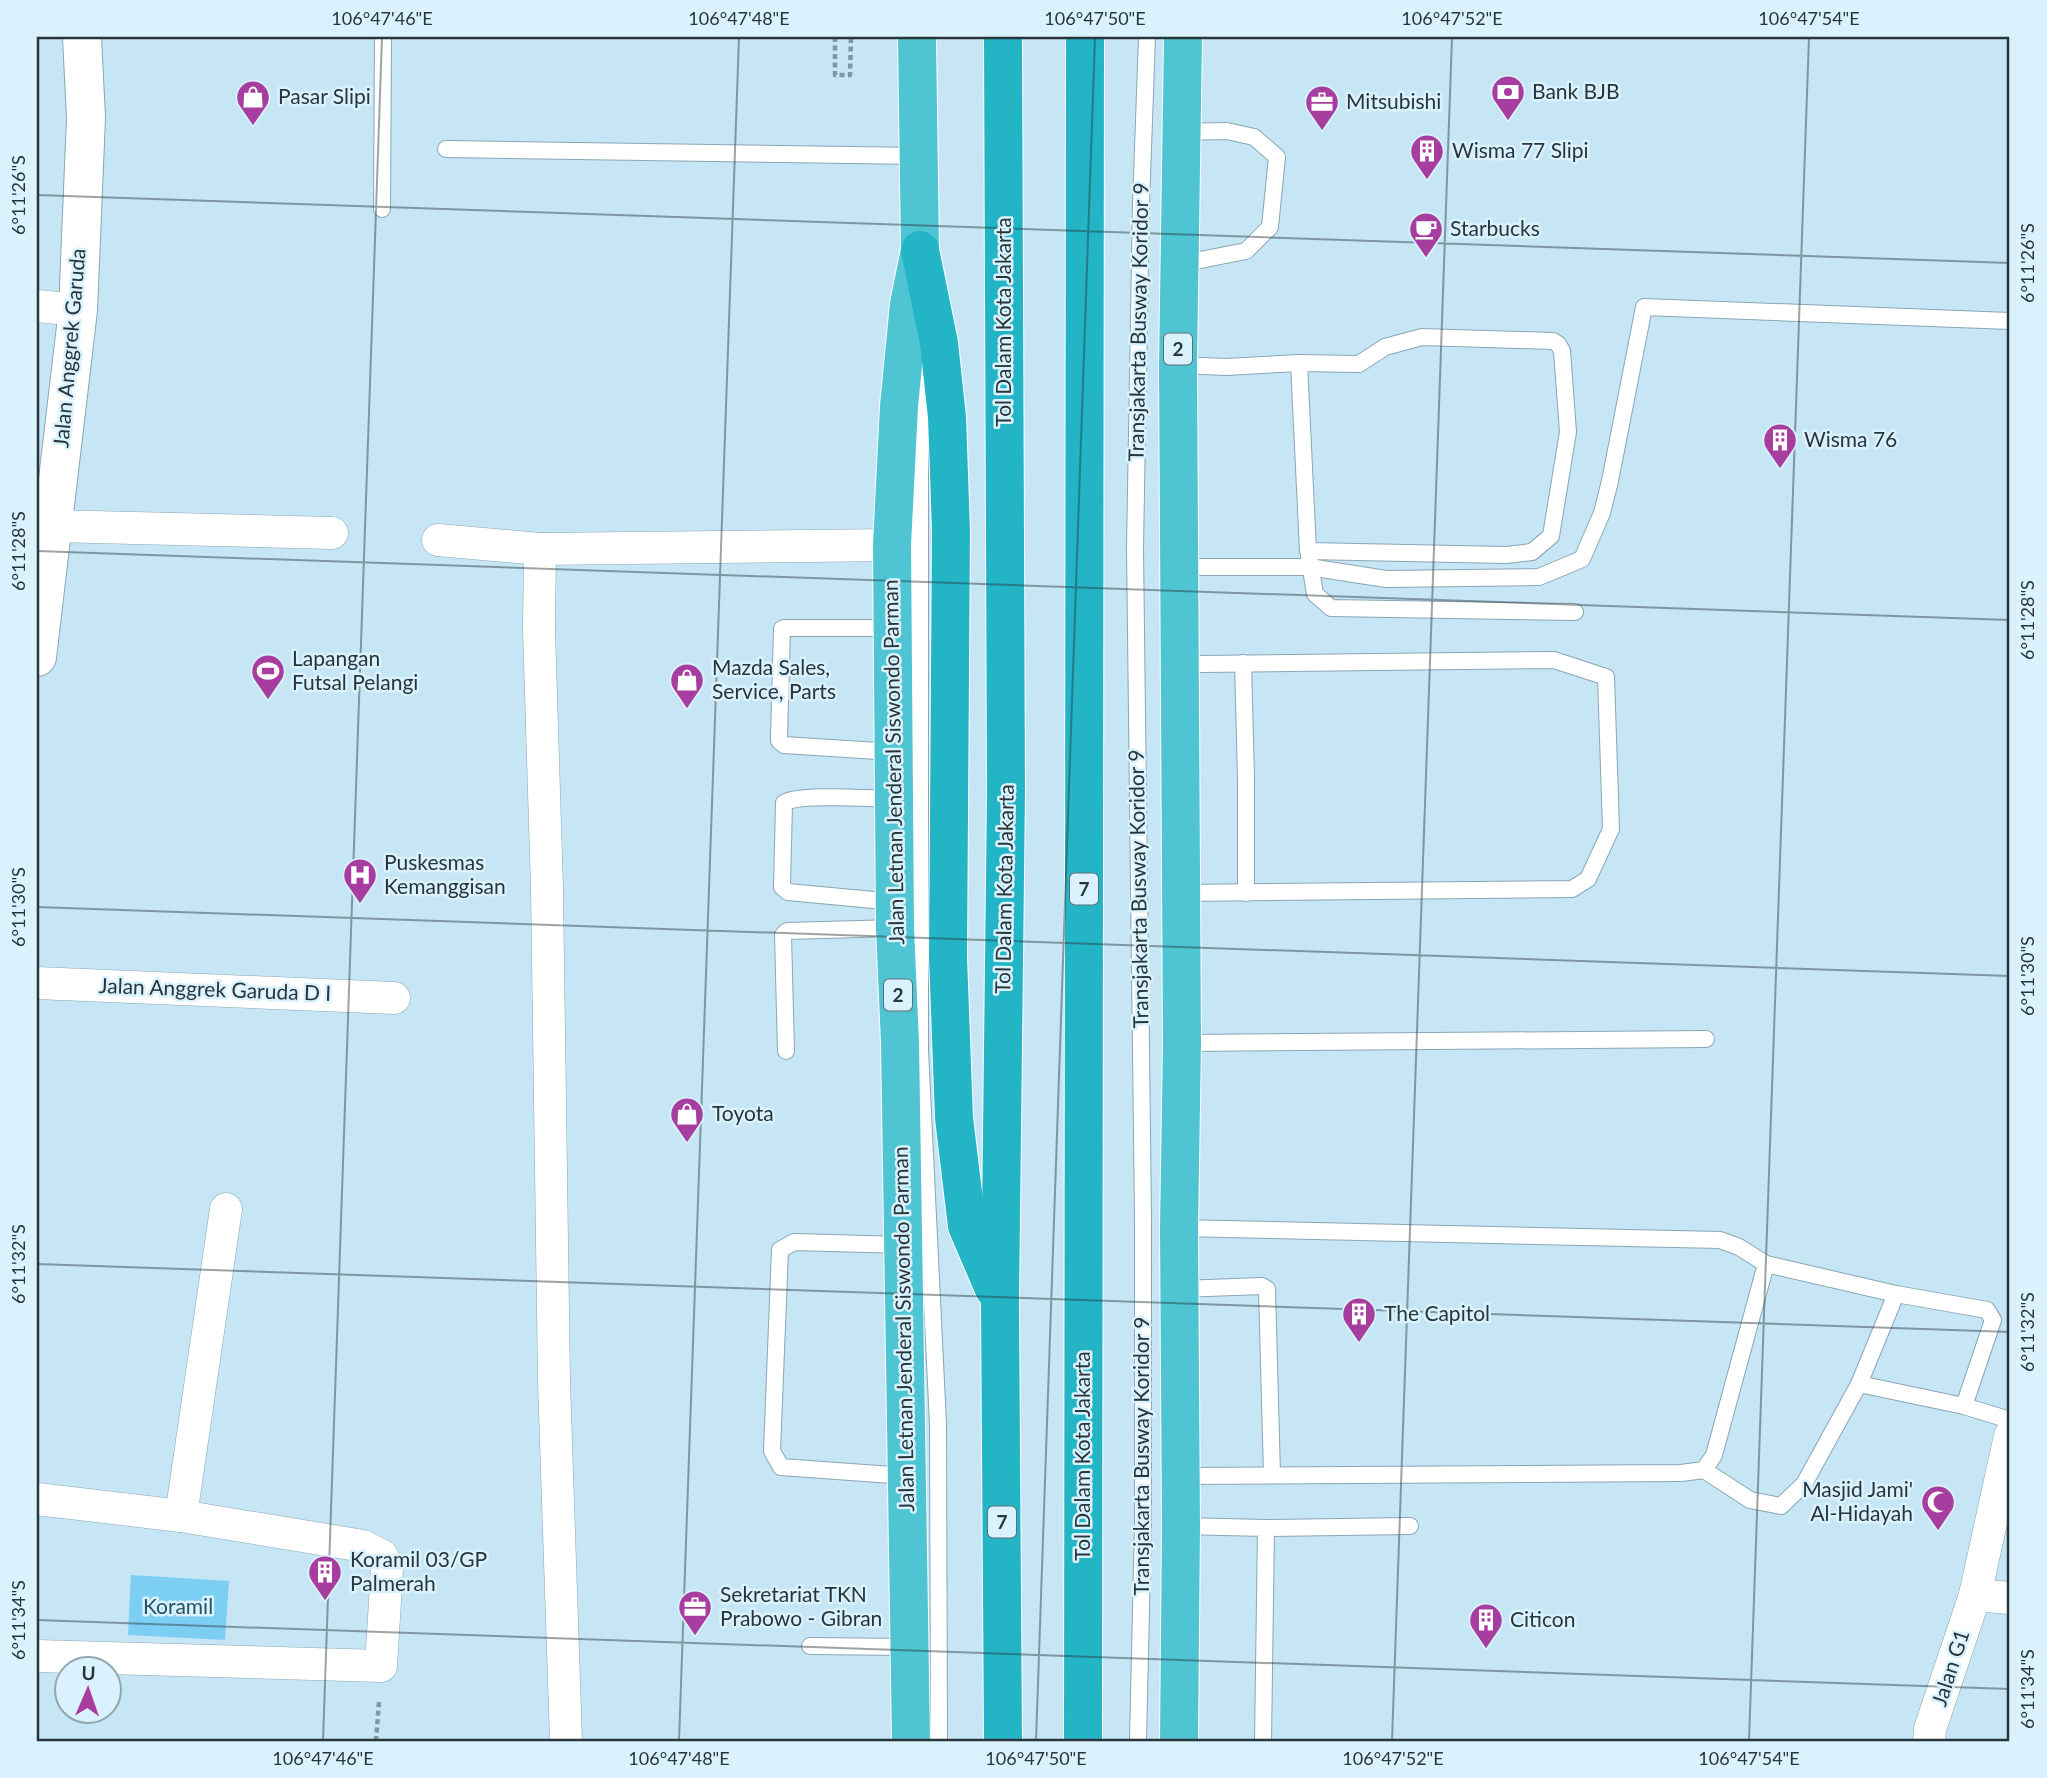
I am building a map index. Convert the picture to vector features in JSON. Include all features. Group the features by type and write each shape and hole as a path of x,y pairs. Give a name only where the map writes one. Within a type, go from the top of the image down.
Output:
{"highway":[{"name":"Jalan Letnan Jenderal Siswondo Parman","path":"911,1741 895,915 892,545 899,407 909,304 920,250 917,37"},
{"name":"Tol Dalam Kota Jakarta","path":"1003,37 1006,806 1000,1304 1003,1741"},
{"name":"Tol Dalam Kota Jakarta","path":"1083,1741 1085,37"},
{"name":"2","path":"1179,1741 1182,893 1178,365 1196,261 1195,131 1183,37"},
{"path":"920,250 939,343 948,430 951,531 948,957 954,1118 967,1226 1000,1304"}],"street":[{"name":"Jalan Anggrek Garuda","path":"37,657 39,614 78,310 86,118 82,37"},
{"path":"37,306 78,310"},
{"path":"52,526 332,533"},
{"path":"438,540 540,548 892,545"},
{"path":"540,548 539,629 547,889 554,1382 566,1741"},
{"name":"Jalan Anggrek Garuda D I","path":"37,983 394,998"},
{"path":"181,1516 226,1209"},
{"name":"Jalan G1","path":"1929,1741 1930,1728 1975,1595 2010,1436"},
{"path":"37,1656 381,1666 387,1568 382,1556 363,1546 181,1516 38,1505"},
{"path":"1975,1595 2010,1598"}],"lane":[{"path":"383,37 383,209"},
{"name":"Transjakarta Busway Koridor 9","path":"1138,1741 1143,1523 1143,1218 1135,548 1140,218 1147,37"},
{"path":"1195,131 1227,131 1254,137 1277,157 1270,227 1246,251 1196,261"},
{"path":"446,149 919,156"},
{"path":"920,250 920,1051 938,1424 939,1741"},
{"path":"1309,559 1386,579 1539,577 1581,559 1602,513 1644,307 2010,321"},
{"path":"1178,365 1359,363 1385,346 1422,337 1553,341 1562,351 1568,432 1551,536 1532,552 1506,555 1309,559 1178,567"},
{"path":"1299,363 1309,559 1315,594 1331,608 1575,612"},
{"path":"893,628 782,629 779,736 779,741 784,745 893,752"},
{"path":"1179,662 1554,660 1606,677 1611,829 1588,879 1572,889 1182,893"},
{"path":"1244,663 1246,893"},
{"path":"894,799 818,798 789,800 784,803 782,887 788,892 895,915"},
{"path":"786,1051 783,935 787,931 895,915"},
{"path":"1182,1043 1706,1039"},
{"path":"1179,1228 1720,1240 1739,1247 1766,1264 1896,1294 1987,1310 1993,1320 1964,1406"},
{"path":"903,1245 794,1242 780,1250 772,1451 781,1467 906,1476"},
{"path":"1704,1471 1714,1455 1766,1264"},
{"path":"1179,1289 1262,1286 1267,1289 1272,1475"},
{"path":"1180,1476 1681,1474 1704,1471 1750,1500 1782,1506 1804,1484 1859,1384 1896,1294"},
{"path":"1859,1384 1964,1406 2010,1420"},
{"path":"1181,1526 1410,1526"},
{"path":"1264,1741 1266,1528"},
{"path":"810,1646 909,1647"}],"path":[{"path":"835,37 835,75 850,75 851,37"}],"green space":[{"name":"Koramil","path":"131,1575 229,1581 225,1640 128,1635"}],"place":[{"name":"Bank BJB","path":"1508,122"},
{"name":"Pasar Slipi","path":"253,127"},
{"name":"Mitsubishi","path":"1322,132"},
{"name":"Wisma 77 Slipi","path":"1427,181"},
{"name":"Starbucks","path":"1426,259"},
{"name":"Wisma 76","path":"1780,470"},
{"name":"Lapangan Futsal Pelangi","path":"268,701"},
{"name":"Mazda Sales, Service, Parts","path":"687,710"},
{"name":"Puskesmas Kemanggisan","path":"360,905"},
{"name":"Toyota","path":"687,1144"},
{"name":"The Capitol","path":"1359,1344"},
{"name":"Masjid Jami' Al-Hidayah","path":"1938,1532"},
{"name":"Koramil 03/GP Palmerah","path":"325,1602"},
{"name":"Sekretariat TKN Prabowo - Gibran","path":"695,1637"},
{"name":"Citicon","path":"1486,1650"}]}
